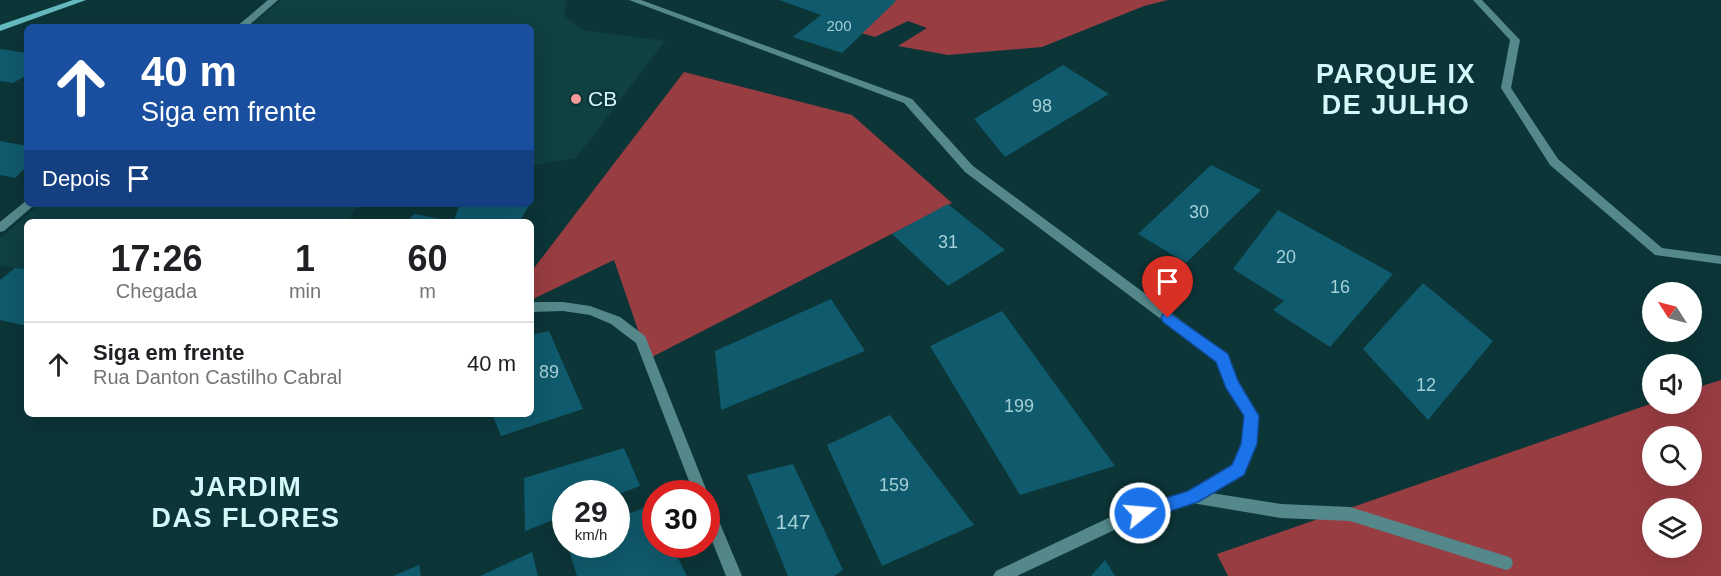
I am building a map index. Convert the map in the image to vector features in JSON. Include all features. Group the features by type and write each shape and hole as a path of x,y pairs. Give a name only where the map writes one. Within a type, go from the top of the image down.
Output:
{"street":[{"path":"0,28 82,0"},
{"path":"245,24 274,0"},
{"path":"633,0 908,101 969,169 1222,359 1231,384 1252,416 1249,444 1238,470 1192,497 1124,518 1001,576"},
{"path":"1477,0 1515,40 1506,88 1554,162 1659,252 1721,260"},
{"path":"0,228 24,207"},
{"path":"534,307 574,308 603,313 626,326 641,340 696,480"},
{"path":"1192,497 1281,511 1350,514 1506,563"},
{"path":"720,542 734,576"}],"shaded area":[{"name":"CB","path":"281,0 567,0 564,16 583,30 665,41 576,158 534,165 534,24 253,24"},
{"path":"876,0 1168,0 1144,6 1042,47 948,55 898,46 927,28 908,21 875,37 861,33"},
{"path":"684,72 852,115 952,203 648,359 614,260 534,299 534,268"},
{"path":"36,207 357,207 350,219 24,219 24,269 0,266 0,238"},
{"path":"1721,380 1721,576 1228,576 1217,554 1642,407 1642,414 1702,414 1702,386"}],"building":[{"path":"779,0 896,1 842,53 793,37 821,15"},
{"path":"0,49 24,53 24,77 13,83 0,81"},
{"path":"1063,65 1109,94 1005,157 974,119"},
{"path":"0,141 24,145 24,169 15,178 0,175"},
{"path":"1211,165 1261,190 1186,263 1138,234"},
{"path":"948,204 1005,250 948,286 892,234"},
{"path":"459,207 528,207 521,219 454,219"},
{"path":"1278,210 1393,274 1330,347 1273,310 1284,301 1233,269"},
{"path":"414,214 441,219 410,219"},
{"path":"15,268 24,269 24,325 0,320 0,280"},
{"path":"1423,283 1493,341 1428,420 1363,349"},
{"path":"831,299 865,351 721,410 715,351"},
{"path":"1002,311 1115,466 1020,495 930,346"},
{"path":"549,331 583,409 501,436 493,417 534,417 534,334"},
{"path":"890,415 974,525 882,566 827,445"},
{"path":"624,448 640,486 630,490 630,480 552,480 552,520 525,531 524,478"},
{"path":"793,464 843,570 834,576 788,576 747,475"},
{"path":"642,509 642,558 678,558 687,576 577,576 571,558 630,558 630,513"},
{"path":"532,552 538,576 480,576"},
{"path":"1105,560 1115,576 1091,576"},
{"path":"419,565 421,576 393,576"}],"place":[{"name":"CB","path":"576,99"}],"district":[{"name":"PARQUE IX DE JULHO","path":"1396,90"},
{"name":"JARDIM DAS FLORES","path":"246,502"}],"route":[{"path":"1140,513 1192,497 1238,470 1249,444 1252,416 1231,384 1222,359 1168,318"}]}
